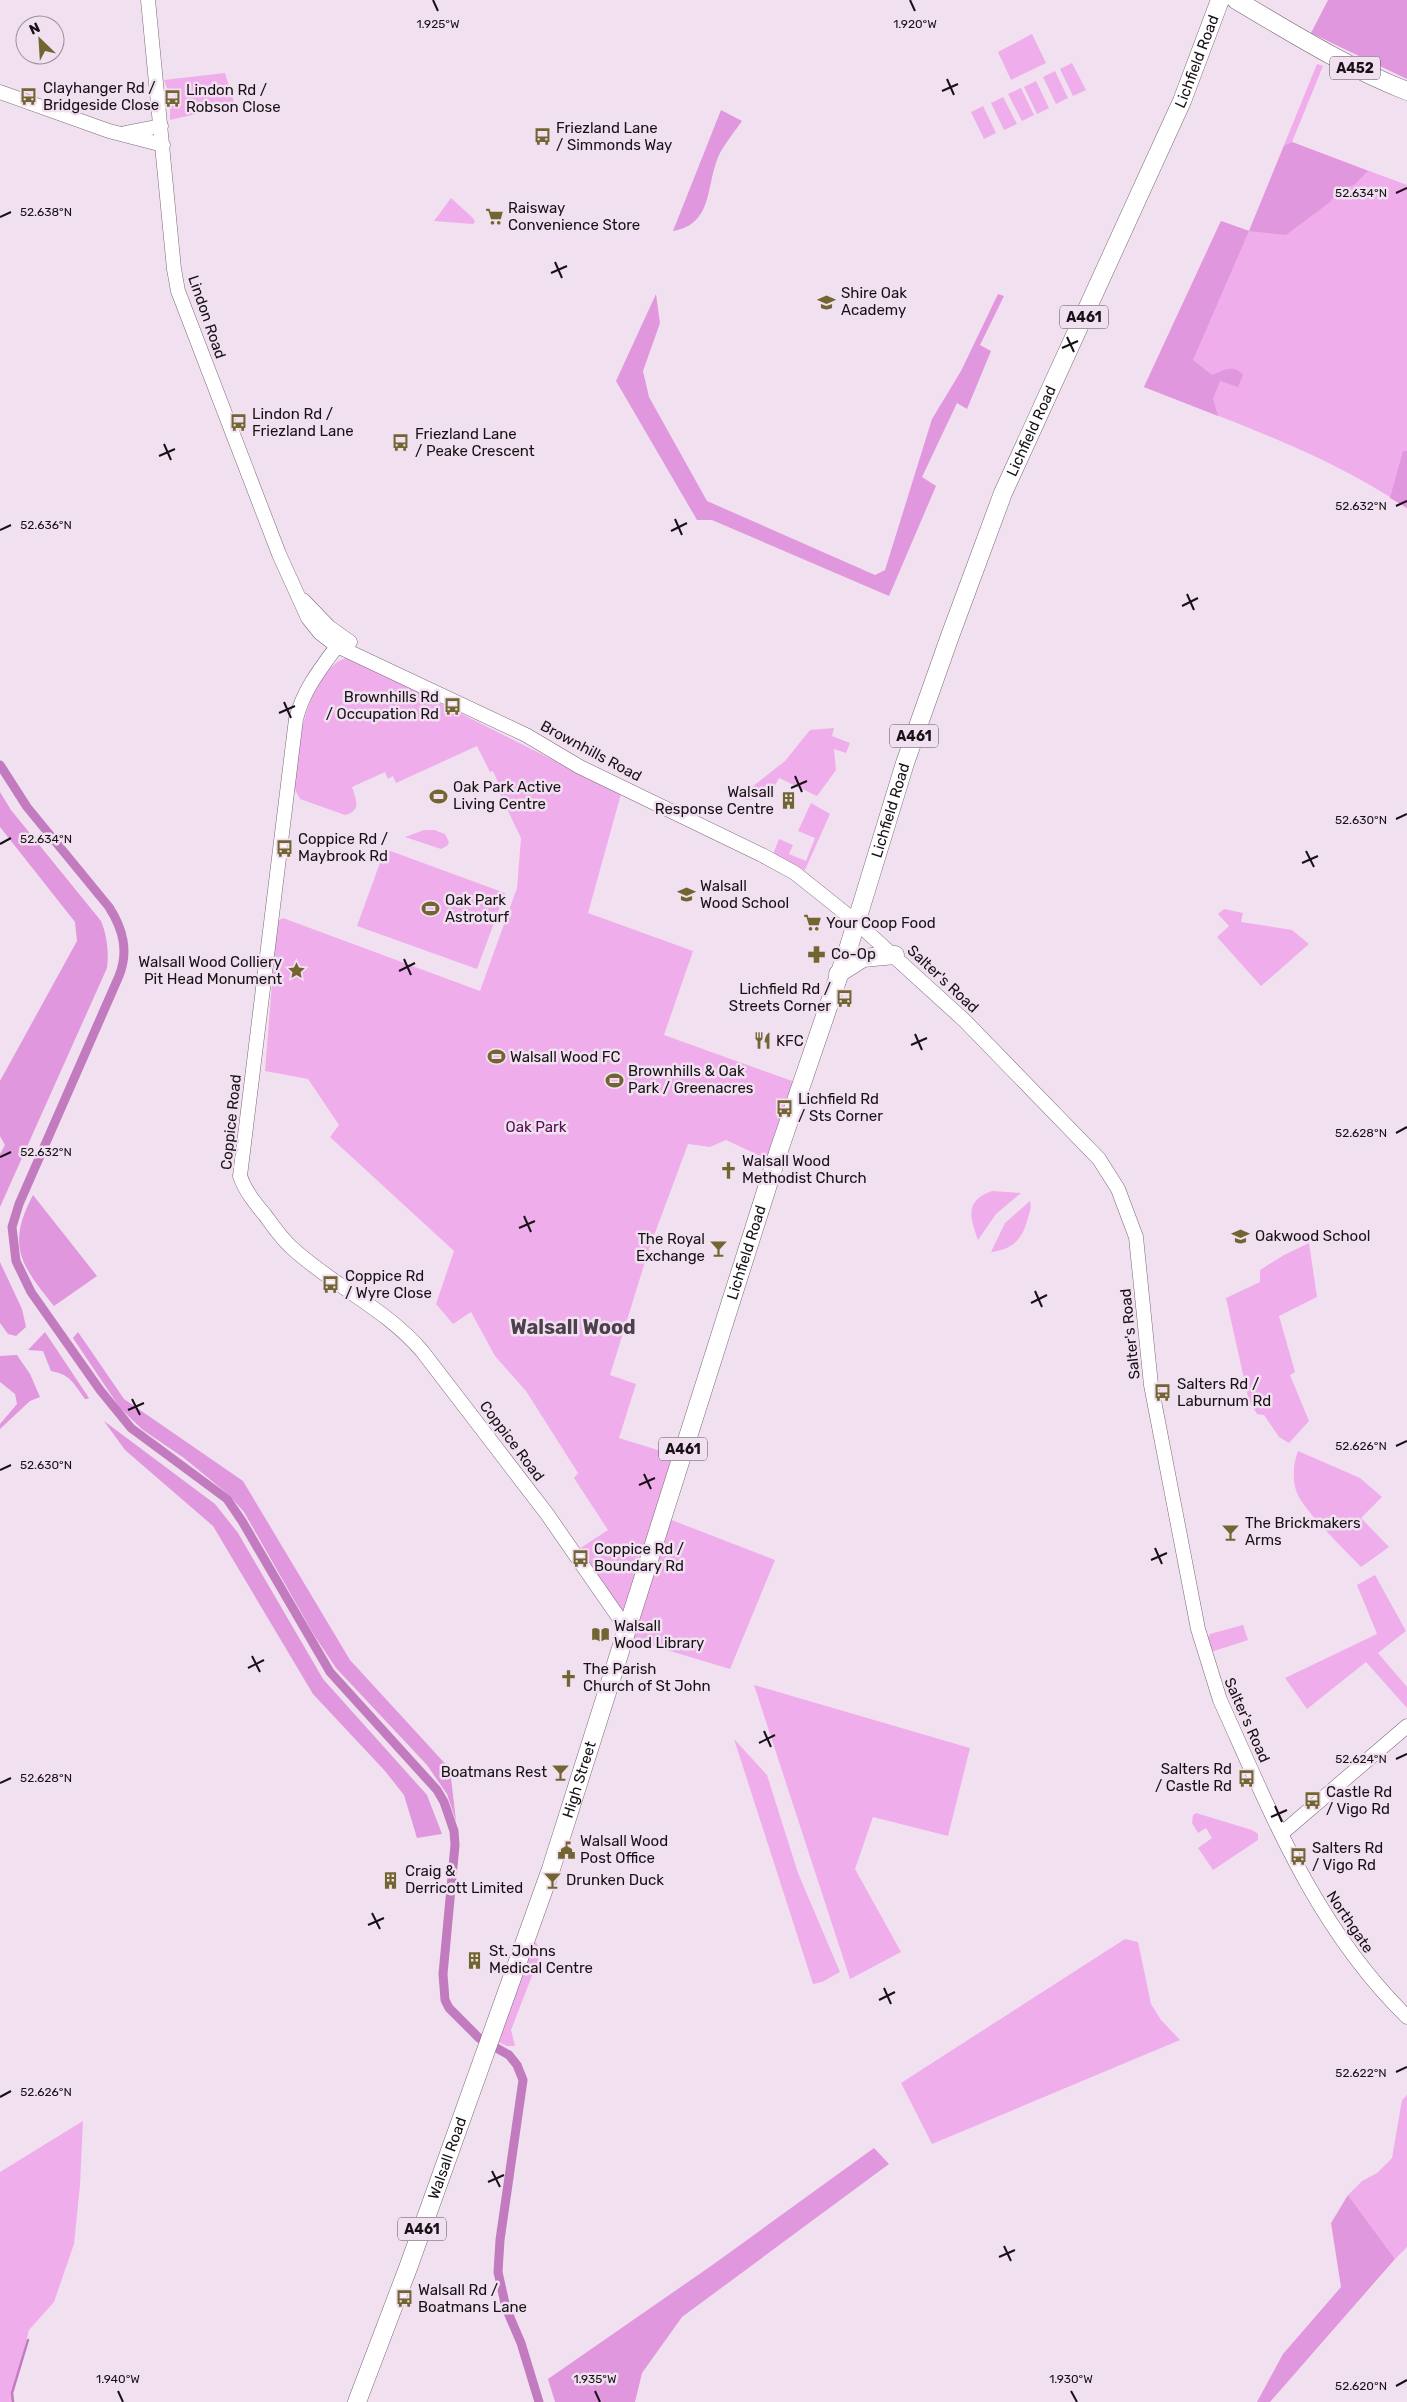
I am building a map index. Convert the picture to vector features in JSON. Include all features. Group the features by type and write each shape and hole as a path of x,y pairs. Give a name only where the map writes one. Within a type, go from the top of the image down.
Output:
{"highway":[{"name":"Lichfield Road","path":"624,1636 905,762 1004,494 1182,101 1220,0"},
{"name":"A452","path":"1236,0 1324,53 1373,78 1407,91"},
{"path":"838,974 863,958 895,955"},
{"name":"High Street","path":"484,2055 551,1869 624,1636"},
{"name":"Walsall Road","path":"357,2402 408,2268 484,2055"}],"main road":[{"name":"Lindon Road","path":"148,0 174,269 178,291 271,534 308,618 320,633 340,642"},
{"path":"0,92 120,134 163,146"},
{"path":"120,134 161,126"},
{"name":"Brownhills Road","path":"340,642 366,661 383,666 526,735 580,767 762,855 795,874 855,921"},
{"name":"Coppice Road","path":"340,642 313,678 302,700 296,719 240,1176 246,1191 291,1246 330,1278 384,1314 407,1334 422,1351 547,1514 624,1636"},
{"name":"Salter's Road","path":"855,921 895,955 965,1021 1099,1159 1118,1189 1136,1237 1151,1386 1205,1657 1220,1700 1282,1834"},
{"path":"1282,1834 1407,1726"},
{"name":"Northgate","path":"1282,1834 1308,1888 1330,1924 1364,1972 1407,2017"}],"green space":[{"path":"1032,34 1046,63 1011,80 998,52"},
{"path":"1072,63 1086,90 1073,96 1060,69"},
{"path":"1317,64 1323,66 1292,142 1407,185 1407,508 1345,471 1312,455 1245,426 1144,387 1221,221 1249,231"},
{"path":"1055,71 1068,98 1056,104 1043,77"},
{"path":"225,73 235,105 170,120 170,103 175,102 175,93 169,93 164,80"},
{"path":"1036,81 1049,108 1037,114 1024,87"},
{"path":"1021,88 1034,115 1022,121 1008,94"},
{"path":"1003,97 1017,124 1004,130 991,103"},
{"path":"983,106 996,133 984,139 971,112"},
{"path":"451,198 473,218 475,222 473,224 434,221"},
{"name":"Oak Park","path":"346,658 352,659 621,794 588,913 693,951 664,1035 795,1082 771,1161 726,1140 710,1147 688,1144 649,1249 610,1375 636,1384 619,1438 674,1455 623,1620 579,1549 608,1530 574,1478 578,1473 526,1391 495,1356 471,1312 453,1324 436,1304 454,1251 330,1137 339,1125 308,1079 265,1071 277,921 283,918 480,991 517,888 521,838 495,784 498,782 493,771 490,772 477,746 396,783 393,776 388,779 385,772 352,787 356,807 345,815 300,799 294,787 295,768 301,731 307,712 314,693 323,677 334,665"},
{"path":"834,728 832,736 850,743 846,753 834,749 836,770 817,796 779,778 772,791 762,787 755,799 738,798 785,761 810,730"},
{"path":"811,803 830,814 805,870 773,854 779,839 793,845 789,854 806,861 815,838 798,831"},
{"path":"424,830 434,830 445,834 449,842 447,846 441,849 405,837"},
{"name":"Oak Park Astroturf","path":"385,849 505,893 477,969 357,926"},
{"path":"1224,909 1243,913 1241,922 1292,930 1309,944 1261,986 1217,937 1229,926 1218,914"},
{"path":"992,1191 1021,1193 996,1214 978,1240 972,1217 973,1205 983,1195"},
{"path":"1030,1201 1031,1206 1025,1228 1019,1239 1004,1249 991,1252 1005,1223"},
{"path":"1309,1243 1317,1297 1279,1316 1295,1372 1290,1375 1309,1421 1289,1443 1279,1437 1264,1415 1257,1414 1249,1401 1226,1298 1260,1282 1260,1270 1284,1255"},
{"path":"1298,1451 1360,1478 1382,1497 1361,1518 1389,1547 1361,1567 1326,1531 1301,1501 1297,1493 1294,1483 1294,1472"},
{"path":"669,1519 775,1560 730,1669 627,1638"},
{"path":"1375,1575 1406,1631 1378,1653 1407,1687 1407,1708 1366,1662 1307,1709 1285,1678 1377,1634 1357,1585"},
{"path":"1243,1625 1248,1640 1211,1652 1208,1637 1210,1634"},
{"path":"754,1685 970,1748 948,1836 873,1817 855,1869 901,1952 850,1979"},
{"path":"734,1739 767,1775 798,1873 840,1972 822,1982 813,1984"},
{"path":"1196,1813 1252,1830 1258,1834 1258,1840 1213,1870 1198,1848 1212,1838 1206,1828 1198,1833 1192,1823 1193,1815"},
{"path":"1125,1939 1138,1942 1151,2004 1161,2020 1180,2040 932,2144 901,2083"},
{"path":"531,1942 535,1942 542,1950 511,2030 515,2046 507,2046 498,2042"},
{"path":"1407,2095 1407,2247 1395,2259 1348,2195 1362,2181 1377,2173 1392,2158 1402,2100"},
{"path":"83,2121 80,2185 74,2244 54,2302 29,2330 13,2393 13,2402 0,2402 0,2172"}],"shaded area":[{"path":"1328,0 1407,0 1407,79 1311,33"},
{"path":"721,110 742,121 720,153 715,165 707,201 702,211 696,220 686,227 673,231"},
{"path":"1292,142 1368,171 1354,185 1338,190 1330,202 1286,235 1249,231 1284,146"},
{"path":"1221,221 1249,231 1193,360 1212,375 1228,369 1236,370 1243,375 1238,387 1220,381 1213,399 1218,416 1144,387"},
{"path":"656,294 660,323 643,371 649,397 707,501 875,575 885,570 932,419 961,371 998,294 1004,296 980,345 991,351 967,409 957,403 922,477 936,486 889,596 712,520 697,520 616,381"},
{"path":"1403,451 1407,451 1407,508 1390,498"},
{"path":"0,792 11,810 101,921 106,938 108,956 107,968 0,1207 0,1154 5,1145 0,1136 0,1081 77,941 75,922 0,827"},
{"path":"33,1195 97,1276 54,1306 33,1279 21,1254 19,1242 20,1228"},
{"path":"0,1262 22,1309 26,1327 16,1336 8,1334 0,1323"},
{"path":"45,1332 89,1398 85,1399 67,1377 51,1371 43,1351 28,1350"},
{"path":"78,1332 124,1399 243,1481 350,1660 450,1769 456,1821 447,1794 427,1765 336,1668 314,1635 244,1512 229,1495 184,1458 143,1430 120,1408 73,1338"},
{"path":"17,1355 30,1374 40,1397 30,1401 0,1429 0,1424 17,1404 15,1394 0,1382 0,1356"},
{"path":"104,1421 215,1504 238,1533 323,1679 427,1795 442,1834 417,1838 404,1795 385,1771 313,1694 213,1526 125,1450"},
{"path":"874,2148 889,2164 682,2317 642,2373 635,2402 555,2402 548,2379 711,2266"},
{"path":"1348,2195 1395,2259 1270,2402 1257,2402 1283,2354 1341,2287 1331,2223"}],"waterway":[{"path":"0,765 27,807 109,907 121,932 124,949 124,958 119,976 19,1204 12,1227 16,1261 31,1292 100,1390 131,1428 227,1499 242,1521 330,1672 437,1790 444,1802 454,1831 455,1845 443,1974 445,2000 449,2008 479,2038 509,2055 517,2065 523,2080 500,2240 498,2272 506,2308 521,2343 539,2402"},
{"path":"13,2402 12,2393 28,2340"}],"place":[{"name":"Clayhanger Rd / Bridgeside Close","path":"29,97"},
{"name":"Lindon Rd / Robson Close","path":"172,99"},
{"name":"Friezland Lane / Simmonds Way","path":"542,137"},
{"name":"Raisway Convenience Store","path":"494,217"},
{"name":"Shire Oak Academy","path":"827,302"},
{"name":"Lindon Rd / Friezland Lane","path":"238,423"},
{"name":"Friezland Lane / Peake Crescent","path":"401,443"},
{"name":"Brownhills Rd / Occupation Rd","path":"453,706"},
{"name":"Oak Park Active Living Centre","path":"439,796"},
{"name":"Walsall Response Centre","path":"788,801"},
{"name":"Coppice Rd / Maybrook Rd","path":"284,848"},
{"name":"Walsall Wood School","path":"686,895"},
{"name":"Oak Park Astroturf","path":"431,909"},
{"name":"Your Coop Food","path":"812,923"},
{"name":"Co-Op","path":"817,954"},
{"name":"Walsall Wood Colliery Pit Head Monument","path":"296,971"},
{"name":"Lichfield Rd / Streets Corner","path":"845,998"},
{"name":"KFC","path":"762,1041"},
{"name":"Walsall Wood FC","path":"496,1057"},
{"name":"Brownhills & Oak Park / Greenacres","path":"614,1080"},
{"name":"Lichfield Rd / Sts Corner","path":"784,1108"},
{"name":"Walsall Wood Methodist Church","path":"728,1170"},
{"name":"Oakwood School","path":"1241,1236"},
{"name":"The Royal Exchange","path":"719,1248"},
{"name":"Coppice Rd / Wyre Close","path":"331,1285"},
{"name":"Salters Rd / Laburnum Rd","path":"1163,1393"},
{"name":"The Brickmakers Arms","path":"1231,1532"},
{"name":"Coppice Rd / Boundary Rd","path":"580,1558"},
{"name":"Walsall Wood Library","path":"600,1635"},
{"name":"The Parish Church of St John","path":"569,1678"},
{"name":"Boatmans Rest","path":"561,1772"},
{"name":"Salters Rd / Castle Rd","path":"1246,1778"},
{"name":"Castle Rd / Vigo Rd","path":"1312,1801"},
{"name":"Walsall Wood Post Office","path":"566,1850"},
{"name":"Salters Rd / Vigo Rd","path":"1298,1857"},
{"name":"Craig & Derricott Limited","path":"391,1880"},
{"name":"Drunken Duck","path":"552,1880"},
{"name":"St. Johns Medical Centre","path":"475,1960"},
{"name":"Walsall Rd / Boatmans Lane","path":"404,2299"}],"district":[{"name":"Walsall Wood","path":"573,1327"}]}
